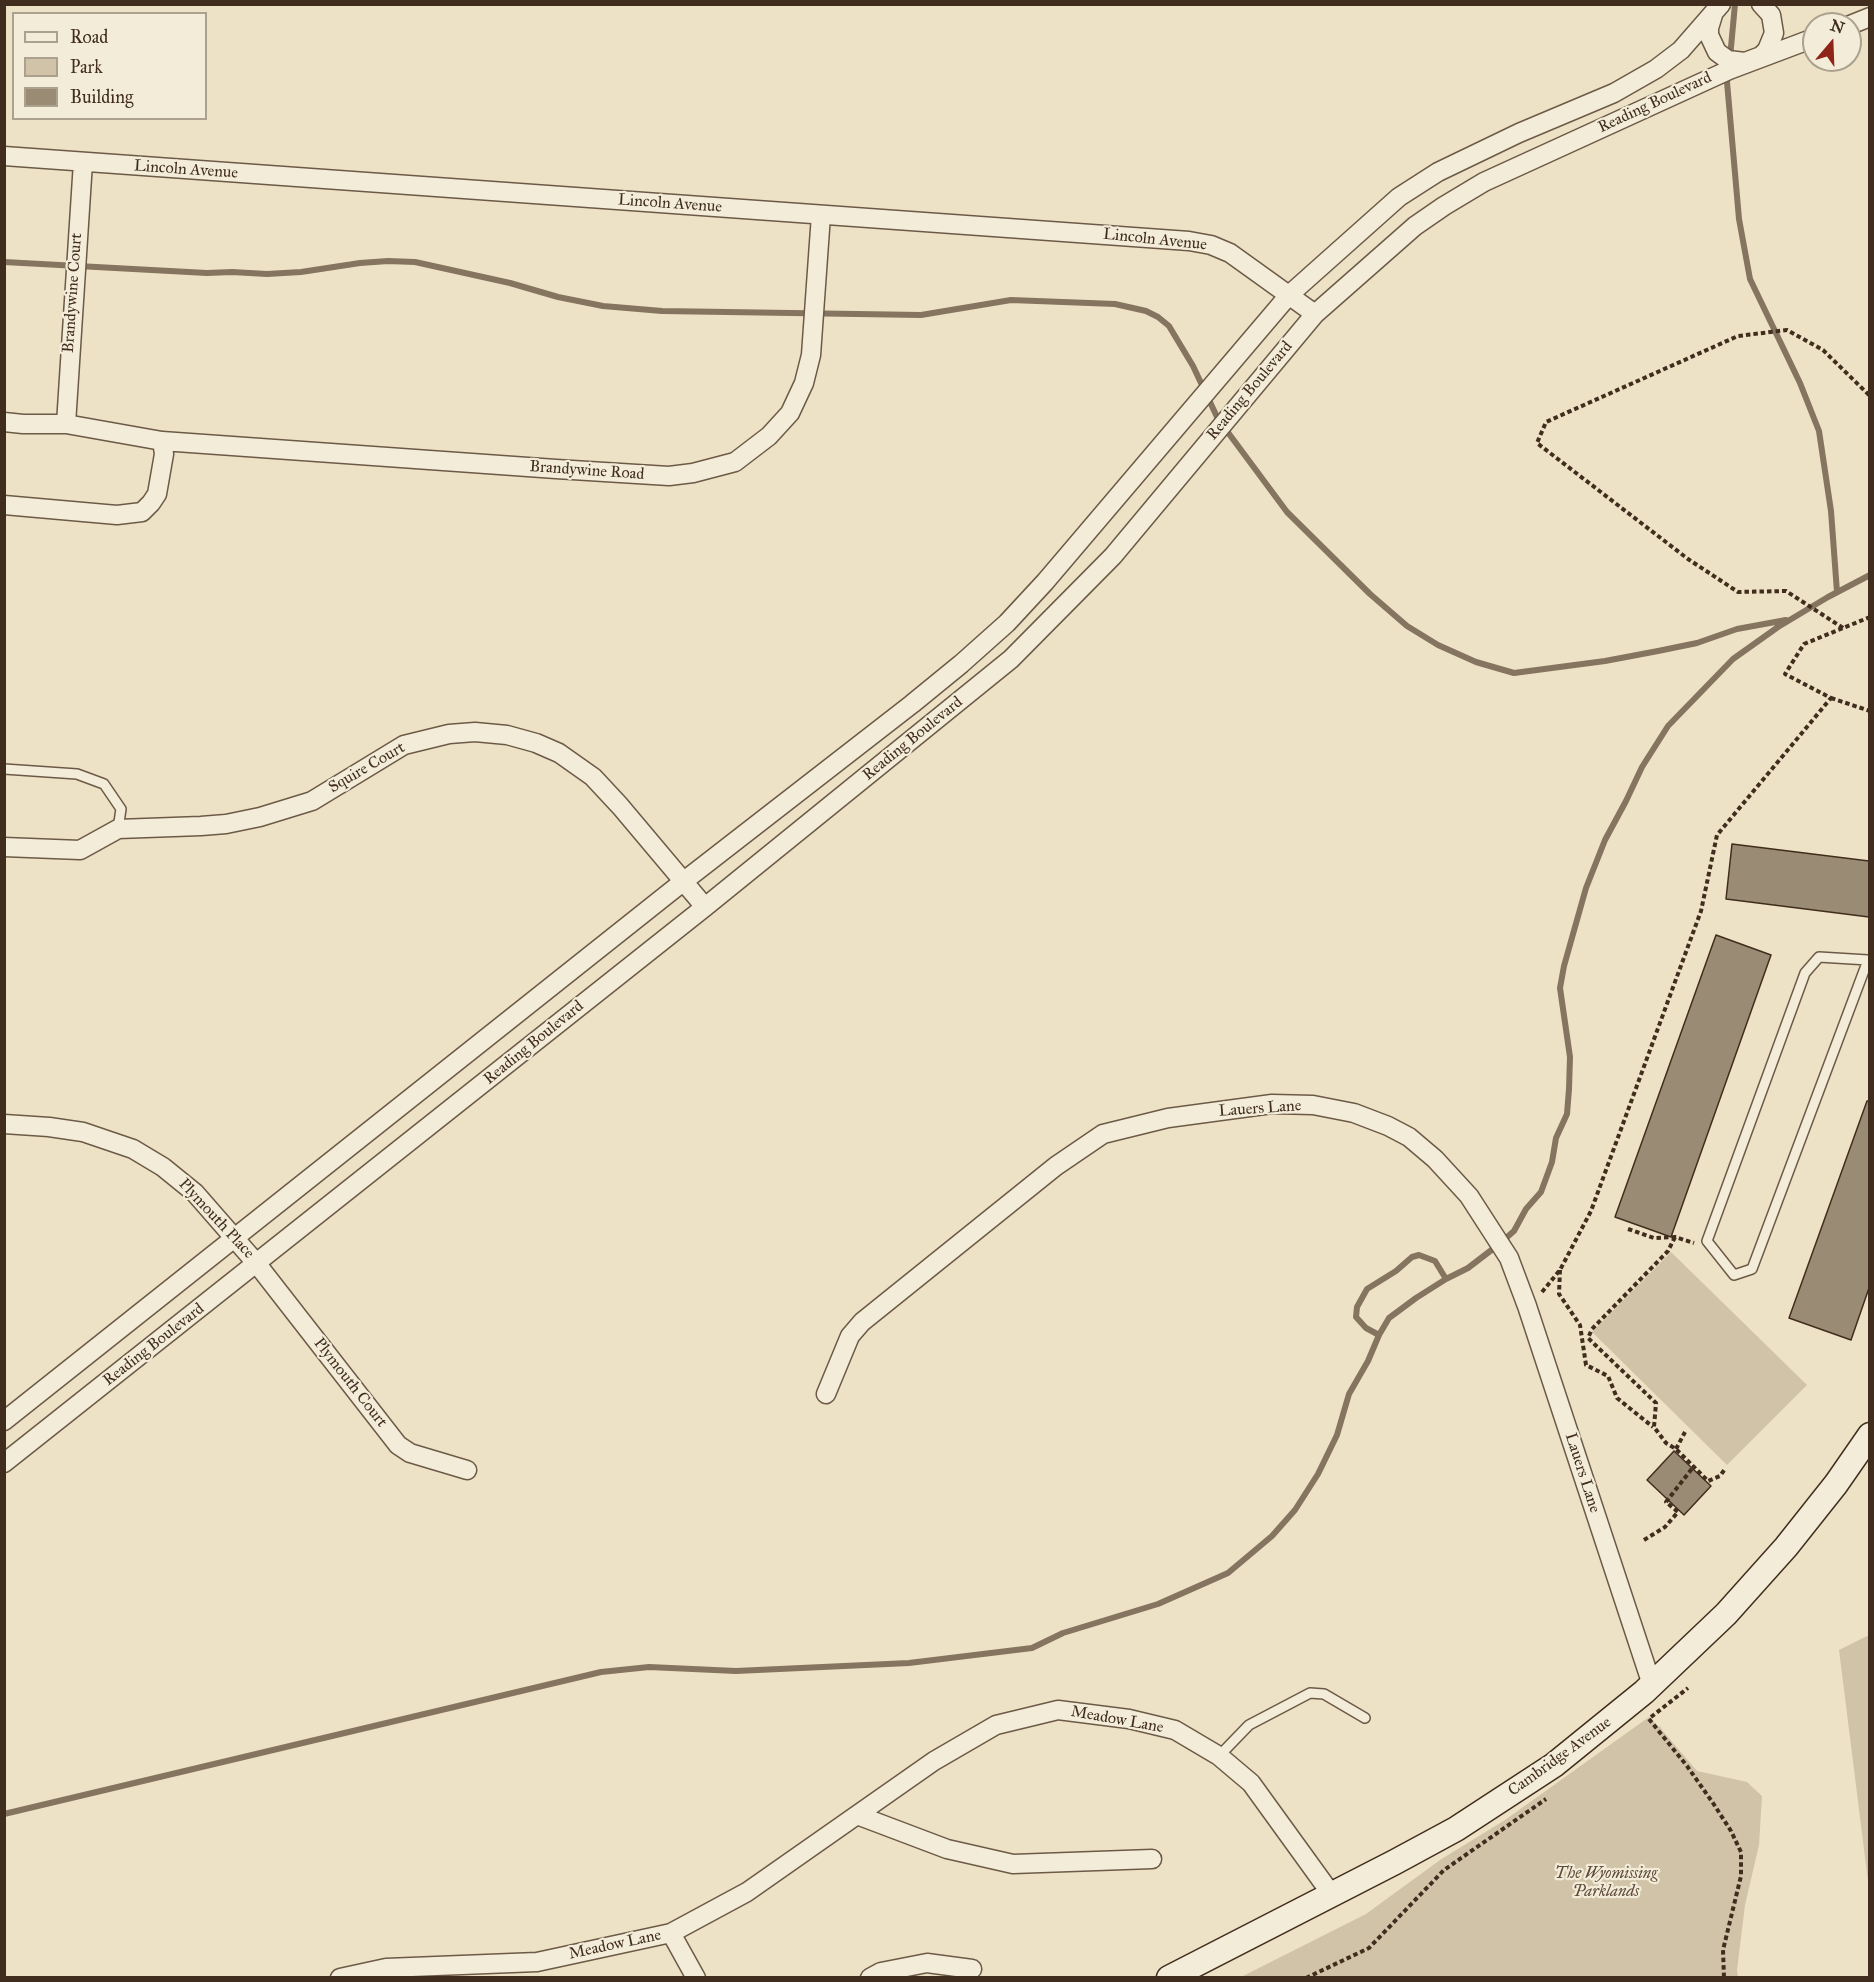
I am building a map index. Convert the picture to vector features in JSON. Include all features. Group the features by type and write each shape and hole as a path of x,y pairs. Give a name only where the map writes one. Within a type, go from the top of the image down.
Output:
{"street":[{"path":"1717,7 1710,21 1709,35 1717,52 1734,62 1753,61 1767,50 1774,33 1773,19 1761,4"},
{"name":"Reading Boulevard","path":"4,1420 684,881 912,704 1007,623 1045,582 1288,295 1399,197 1438,172 1614,93 1656,69 1681,50 1717,7"},
{"name":"Reading Boulevard","path":"4,1463 258,1264 1011,659 1113,556 1315,314 1414,226 1484,182 1729,70 1802,43"},
{"name":"Lincoln Avenue","path":"4,156 1189,241 1211,245 1230,253 1315,314"},
{"name":"Brandywine Court","path":"66,424 83,162"},
{"name":"Brandywine Road","path":"162,441 669,476 693,473 735,462 783,422 790,413 804,383 811,355 821,215"},
{"path":"4,422 66,424 162,441 164,454 157,494 142,512 117,515 4,505"},
{"name":"Squire Court","path":"4,847 80,850 118,829 226,824 260,817 312,801 404,745 449,734 475,732 507,735 536,743 559,753 593,777 705,907"},
{"name":"Lauers Lane","path":"826,1394 850,1336 862,1322 1056,1166 1103,1134 1168,1118 1272,1104 1332,1108 1362,1117 1409,1137 1451,1175 1483,1216 1509,1258 1652,1685"},
{"name":"Plymouth Place","path":"4,1124 83,1132 133,1149 181,1180 258,1264"},
{"name":"Plymouth Court","path":"258,1264 398,1444 410,1452 467,1470"},
{"name":"Cambridge Avenue","path":"1169,1977 1456,1829 1518,1790 1571,1752 1652,1685 1726,1614 1786,1547 1836,1484 1869,1435"},
{"name":"Meadow Lane","path":"340,1977 386,1968 537,1962 671,1933 747,1892 934,1761 996,1725 1058,1710 1129,1719 1175,1730 1219,1756 1251,1783 1332,1894"},
{"path":"856,1815 947,1849 1013,1864 1152,1859"},
{"path":"671,1933 696,1977"},
{"path":"870,1977 881,1972 927,1963 972,1969"}],"lane":[{"path":"4,769 78,774 104,784 121,808 118,829"},
{"path":"1819,957 1868,960 1752,1269 1734,1275 1707,1241 1805,973 1819,957"},
{"path":"1219,1756 1250,1725 1310,1693 1324,1694 1365,1718"}],"path":[{"path":"1843,628 1786,591 1738,592 1688,559 1537,443 1546,422 1738,336 1787,330 1823,350 1869,396"},
{"path":"1869,617 1804,644 1785,674 1832,698 1869,711"},
{"path":"1529,1314 1547,1284 1560,1270 1591,1211 1701,911 1717,835 1832,698"},
{"path":"1628,1229 1654,1238 1675,1237 1692,1244 1707,1241"},
{"path":"1654,1427 1656,1403 1588,1338 1592,1329 1668,1251 1675,1237"},
{"path":"1560,1270 1559,1294 1580,1325 1586,1365 1608,1377 1617,1398 1654,1427 1666,1443 1676,1449 1708,1481 1720,1476 1725,1469"},
{"path":"1676,1449 1685,1432"},
{"path":"1644,1540 1665,1527 1678,1512 1666,1502 1694,1466"},
{"path":"1688,1688 1649,1719 1713,1803 1741,1852 1741,1876 1723,1950 1724,1977"},
{"path":"1306,1977 1369,1948 1444,1870 1548,1797"}],"green space":[{"path":"1671,1252 1807,1385 1727,1465 1592,1332"},
{"path":"1869,1635 1869,1889 1839,1650"},
{"name":"The Wyomissing Parklands","path":"1649,1717 1660,1726 1697,1771 1747,1782 1762,1796 1759,1845 1745,1905 1738,1977 1241,1977 1366,1914 1440,1860 1505,1820"}],"building":[{"path":"1732,844 1869,861 1869,917 1726,899"},
{"path":"1716,935 1771,955 1671,1237 1615,1217"},
{"path":"1867,1101 1869,1101 1869,1288 1851,1340 1789,1318"},
{"path":"1674,1451 1711,1486 1684,1515 1647,1480"}],"waterway":[{"path":"1730,58 1735,4"},
{"path":"1728,74 1739,219 1750,279 1800,383 1819,431 1831,511 1837,592"},
{"path":"4,262 267,274 301,272 360,263 415,262 603,306 662,311 921,315 1011,300 1115,304 1146,311 1169,326 1193,366 1218,419 1287,512 1370,594 1407,626 1438,645 1476,662 1514,673 1605,661 1658,651 1697,643 1737,629 1786,620"},
{"path":"4,1814 601,1672 649,1667 736,1671 909,1663 1032,1648 1063,1633 1158,1604 1228,1573 1272,1536 1295,1510 1318,1474 1337,1435 1349,1394 1389,1318 1446,1279 1468,1268 1498,1245 1514,1231 1526,1209 1541,1192 1552,1162 1556,1138 1567,1114 1570,1057 1560,988 1564,966 1586,888 1605,840 1642,767 1668,726 1733,659 1778,627 1870,575"},
{"path":"1379,1335 1366,1328 1356,1317 1357,1307 1367,1289 1396,1271 1412,1257 1419,1255 1435,1261 1446,1279"}]}
